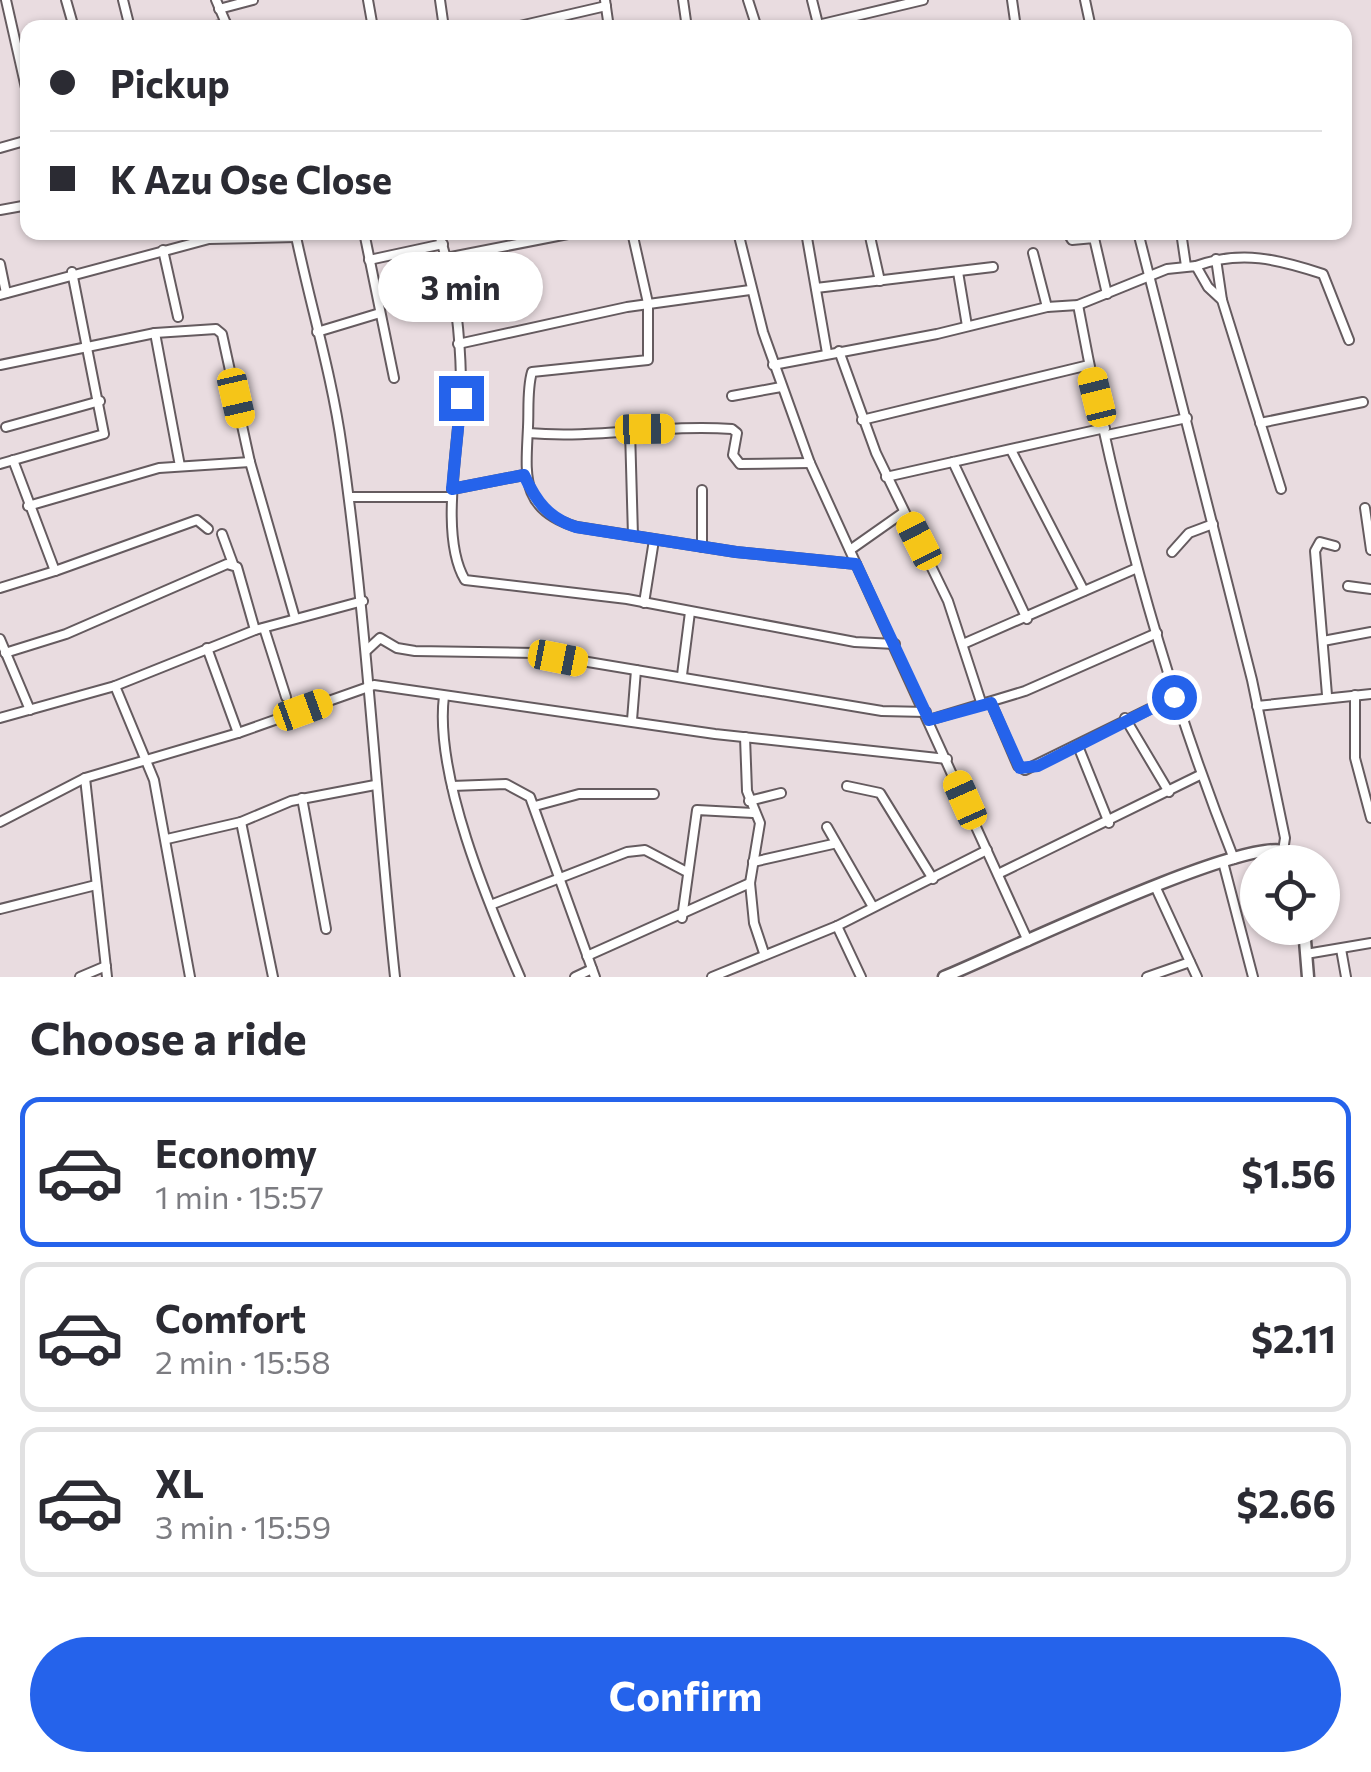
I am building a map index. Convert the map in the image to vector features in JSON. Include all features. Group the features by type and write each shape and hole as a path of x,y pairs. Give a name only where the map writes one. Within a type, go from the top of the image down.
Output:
{"street":[{"path":"6,0 20,62"},
{"path":"217,4 253,0"},
{"path":"843,20 923,0"},
{"path":"558,20 606,3"},
{"path":"0,264 3,294 72,272 216,240"},
{"path":"297,240 338,424 363,601 375,785 395,977"},
{"path":"365,240 394,378"},
{"path":"441,240 458,344 460,410 452,493 460,570 468,582 644,603 855,642 895,644"},
{"path":"516,240 516,247"},
{"path":"446,258 545,240"},
{"path":"634,240 648,303 646,360 532,372 524,475 552,517 576,527 654,540 856,564"},
{"path":"740,240 773,365 810,463 1028,942"},
{"path":"807,240 827,352"},
{"path":"871,240 880,281"},
{"path":"1094,240 1108,294"},
{"path":"1140,240 1257,706 1284,845"},
{"path":"1183,240 1191,266 1222,300"},
{"path":"369,260 442,244"},
{"path":"163,250 178,318"},
{"path":"1034,253 1046,307"},
{"path":"773,365 1046,307 1078,305 1216,259 1257,256 1322,274 1348,340"},
{"path":"1216,259 1222,300 1281,489"},
{"path":"816,288 993,266"},
{"path":"0,464 101,437 104,424 72,272"},
{"path":"958,272 966,326"},
{"path":"458,344 648,303 750,290"},
{"path":"1078,305 1137,568 1174,697 1228,860 1253,977"},
{"path":"317,332 380,314"},
{"path":"0,366 155,333 210,326 222,334 250,462 295,618"},
{"path":"155,333 180,466"},
{"path":"839,351 886,476 948,600 986,704 1020,768 1078,746 1125,718 1174,697"},
{"path":"862,420 1089,365"},
{"path":"732,396 781,386"},
{"path":"6,428 100,402"},
{"path":"1260,422 1362,402"},
{"path":"886,476 1186,418"},
{"path":"528,433 570,436 630,430 732,429 738,433 733,455 740,464 810,463"},
{"path":"630,430 633,536"},
{"path":"1011,450 1084,592"},
{"path":"13,460 54,571"},
{"path":"28,506 109,479 180,466 201,469 250,462"},
{"path":"953,462 1027,619"},
{"path":"348,497 452,493 524,475"},
{"path":"702,490 702,547"},
{"path":"1366,508 1371,550"},
{"path":"850,550 904,512"},
{"path":"0,588 197,520 208,529"},
{"path":"1172,552 1189,533 1213,524"},
{"path":"222,534 286,697"},
{"path":"644,603 654,540"},
{"path":"1327,695 1315,551 1320,542 1335,546"},
{"path":"4,653 66,634 234,564"},
{"path":"963,644 1137,568"},
{"path":"1348,586 1371,589"},
{"path":"0,718 115,686 259,629 363,601"},
{"path":"682,675 690,612"},
{"path":"1323,641 1371,632"},
{"path":"367,650 380,638 402,650 518,652 927,716 986,704 1157,633"},
{"path":"0,639 30,710"},
{"path":"207,648 238,733"},
{"path":"632,720 636,670"},
{"path":"115,686 146,758 167,839 190,977"},
{"path":"0,822 85,778 238,733 368,686 745,737 947,759"},
{"path":"1257,706 1327,695 1371,694"},
{"path":"1356,695 1356,758 1371,818"},
{"path":"444,696 442,728 452,786 520,977"},
{"path":"1125,718 1169,792"},
{"path":"745,737 749,800 760,827 750,884 764,953"},
{"path":"1078,746 1109,823"},
{"path":"998,874 1200,776"},
{"path":"85,778 107,977"},
{"path":"167,839 240,822 302,798 375,785"},
{"path":"452,786 517,787 535,806 594,973 575,977"},
{"path":"847,786 880,793 933,879"},
{"path":"749,800 781,793"},
{"path":"535,806 563,796 654,794"},
{"path":"302,798 326,929"},
{"path":"682,918 685,871 698,808 753,813"},
{"path":"240,822 272,977"},
{"path":"828,827 834,844 873,907"},
{"path":"753,862 834,844"},
{"path":"493,904 627,852 646,850 685,871"},
{"path":"712,977 837,926 987,850"},
{"path":"944,977 1155,886 1240,856"},
{"path":"587,956 682,918 750,884"},
{"path":"0,910 96,886"},
{"path":"1155,886 1197,977"},
{"path":"837,926 861,977"},
{"path":"1306,954 1371,943"},
{"path":"1305,945 1308,977"},
{"path":"1341,949 1346,977"},
{"path":"1147,977 1190,962"},
{"path":"972,965 980,976"},
{"path":"80,977 106,966"}],"route":[{"path":"461,398 452,489 524,475 532,493 552,517 576,527 736,552 856,564 929,720 991,703 1020,768 1038,766 1125,718 1174,697"}]}
